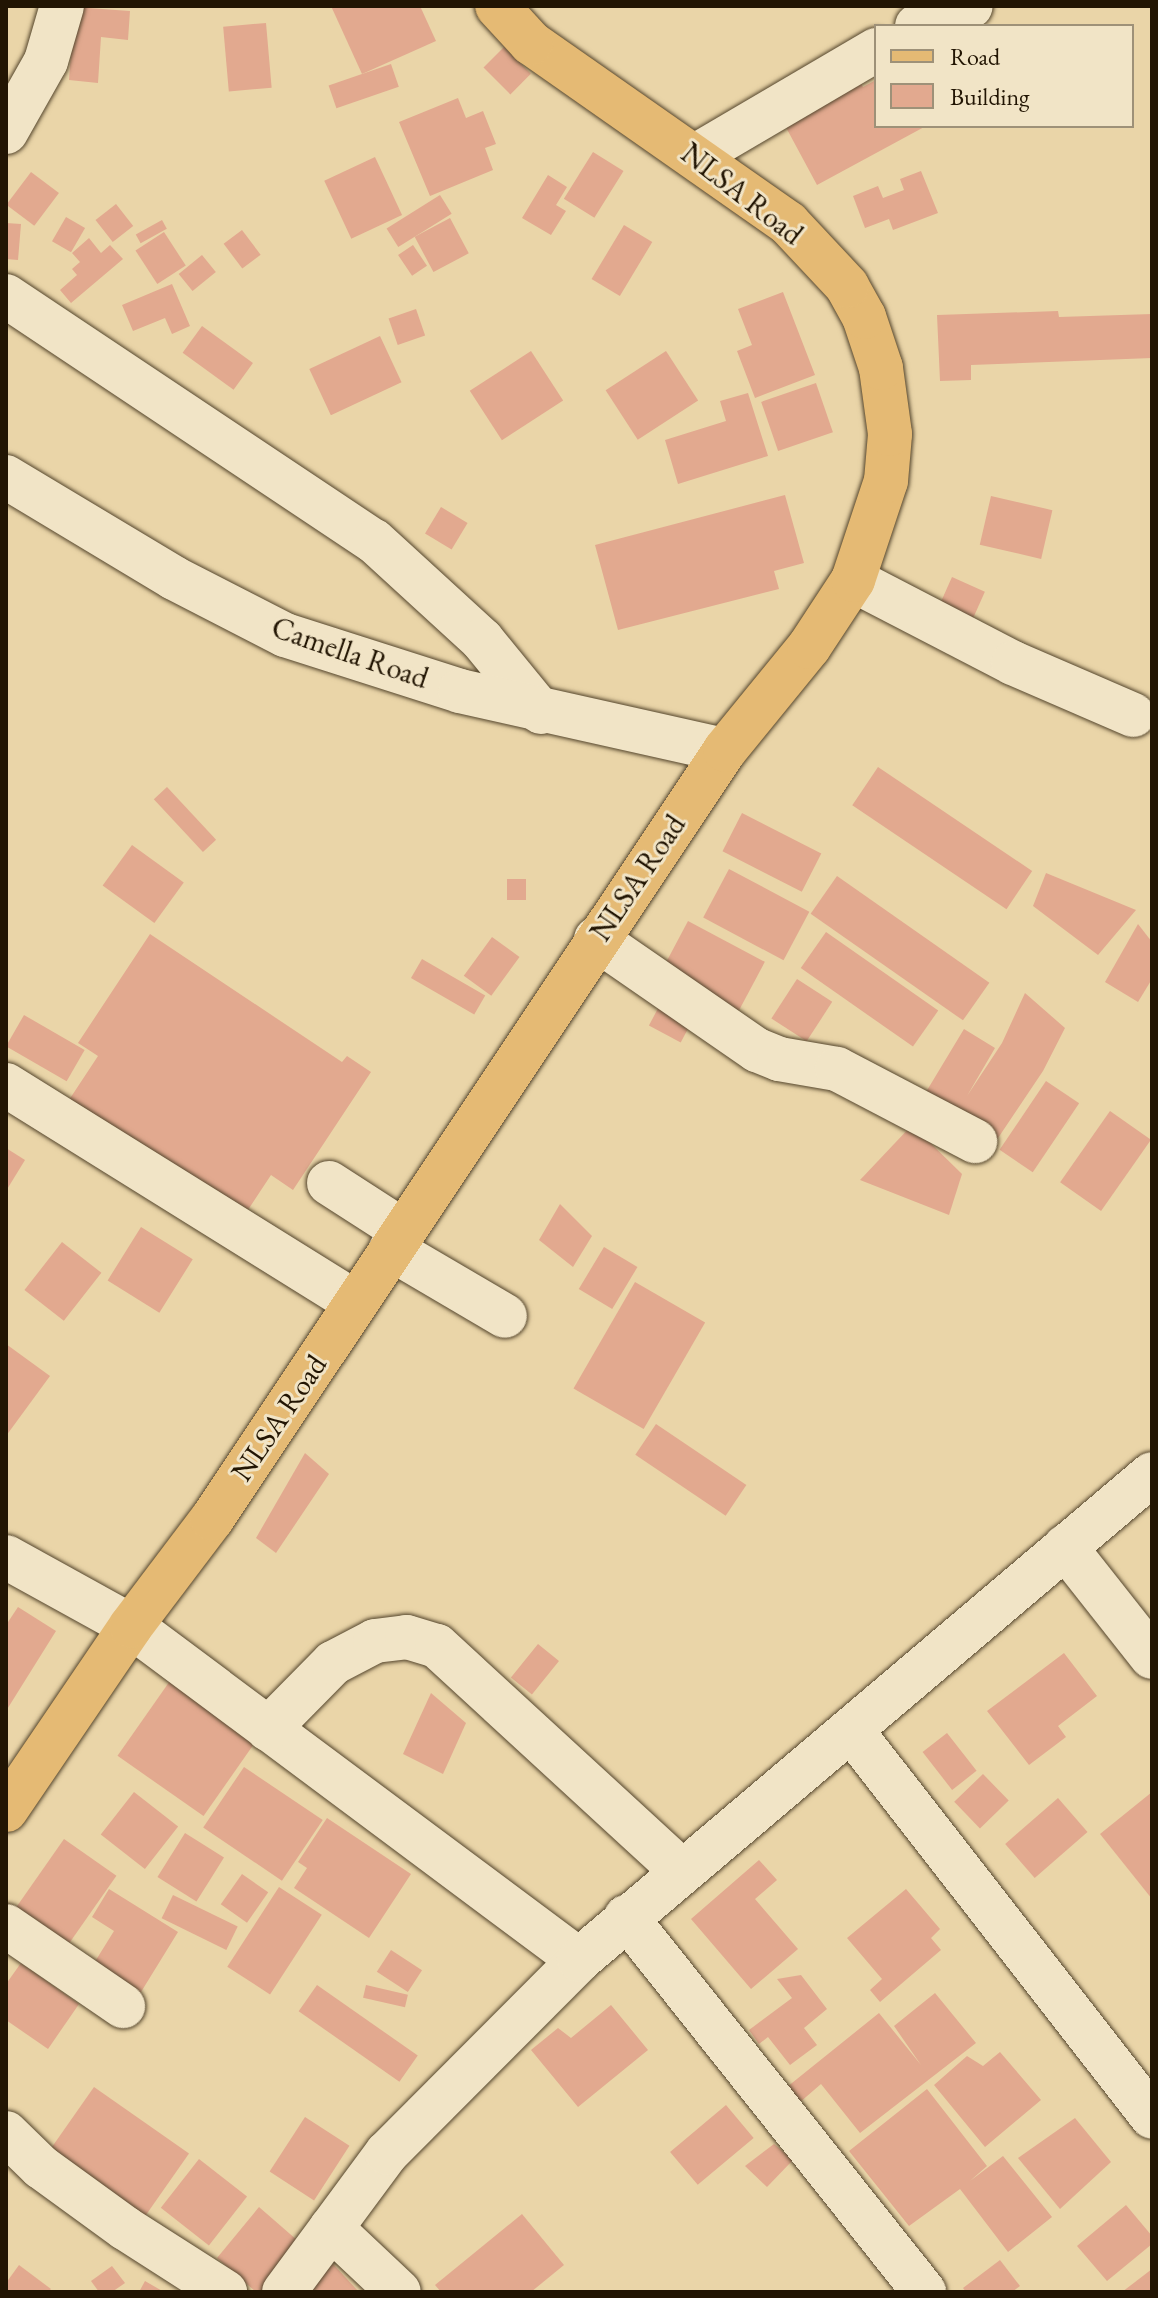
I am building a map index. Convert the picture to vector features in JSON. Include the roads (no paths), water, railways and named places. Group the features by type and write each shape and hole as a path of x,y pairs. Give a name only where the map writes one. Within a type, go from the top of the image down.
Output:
{"main road":[{"name":"NLSA Road","path":"6,1810 131,1626 212,1519 596,939 725,750 809,647 853,580 886,481 890,434 881,368 864,317 847,286 788,223 697,155 531,43 497,6"}],"street":[{"path":"6,132 46,61 62,6"},
{"path":"921,24 944,11 971,6"},
{"path":"697,155 874,51"},
{"path":"6,296 374,541 482,640 541,712"},
{"name":"Camella Road","path":"6,477 174,578 285,635 541,712 725,750"},
{"path":"853,580 1013,663 1133,715"},
{"path":"596,939 757,1050 779,1059 837,1069 975,1141"},
{"path":"6,1085 356,1303"},
{"path":"329,1183 397,1239 505,1316"},
{"path":"284,2292 387,2153 579,1960 1152,1474"},
{"path":"1065,1547 1152,1657"},
{"path":"6,1557 131,1626 579,1960"},
{"path":"268,1729 333,1663 375,1641 407,1637 437,1646 682,1871"},
{"path":"851,1730 1152,2117"},
{"path":"626,1917 924,2292"},
{"path":"6,1926 123,2006"},
{"path":"6,2133 41,2167 125,2228 225,2292"},
{"path":"331,2228 399,2292"}]}
